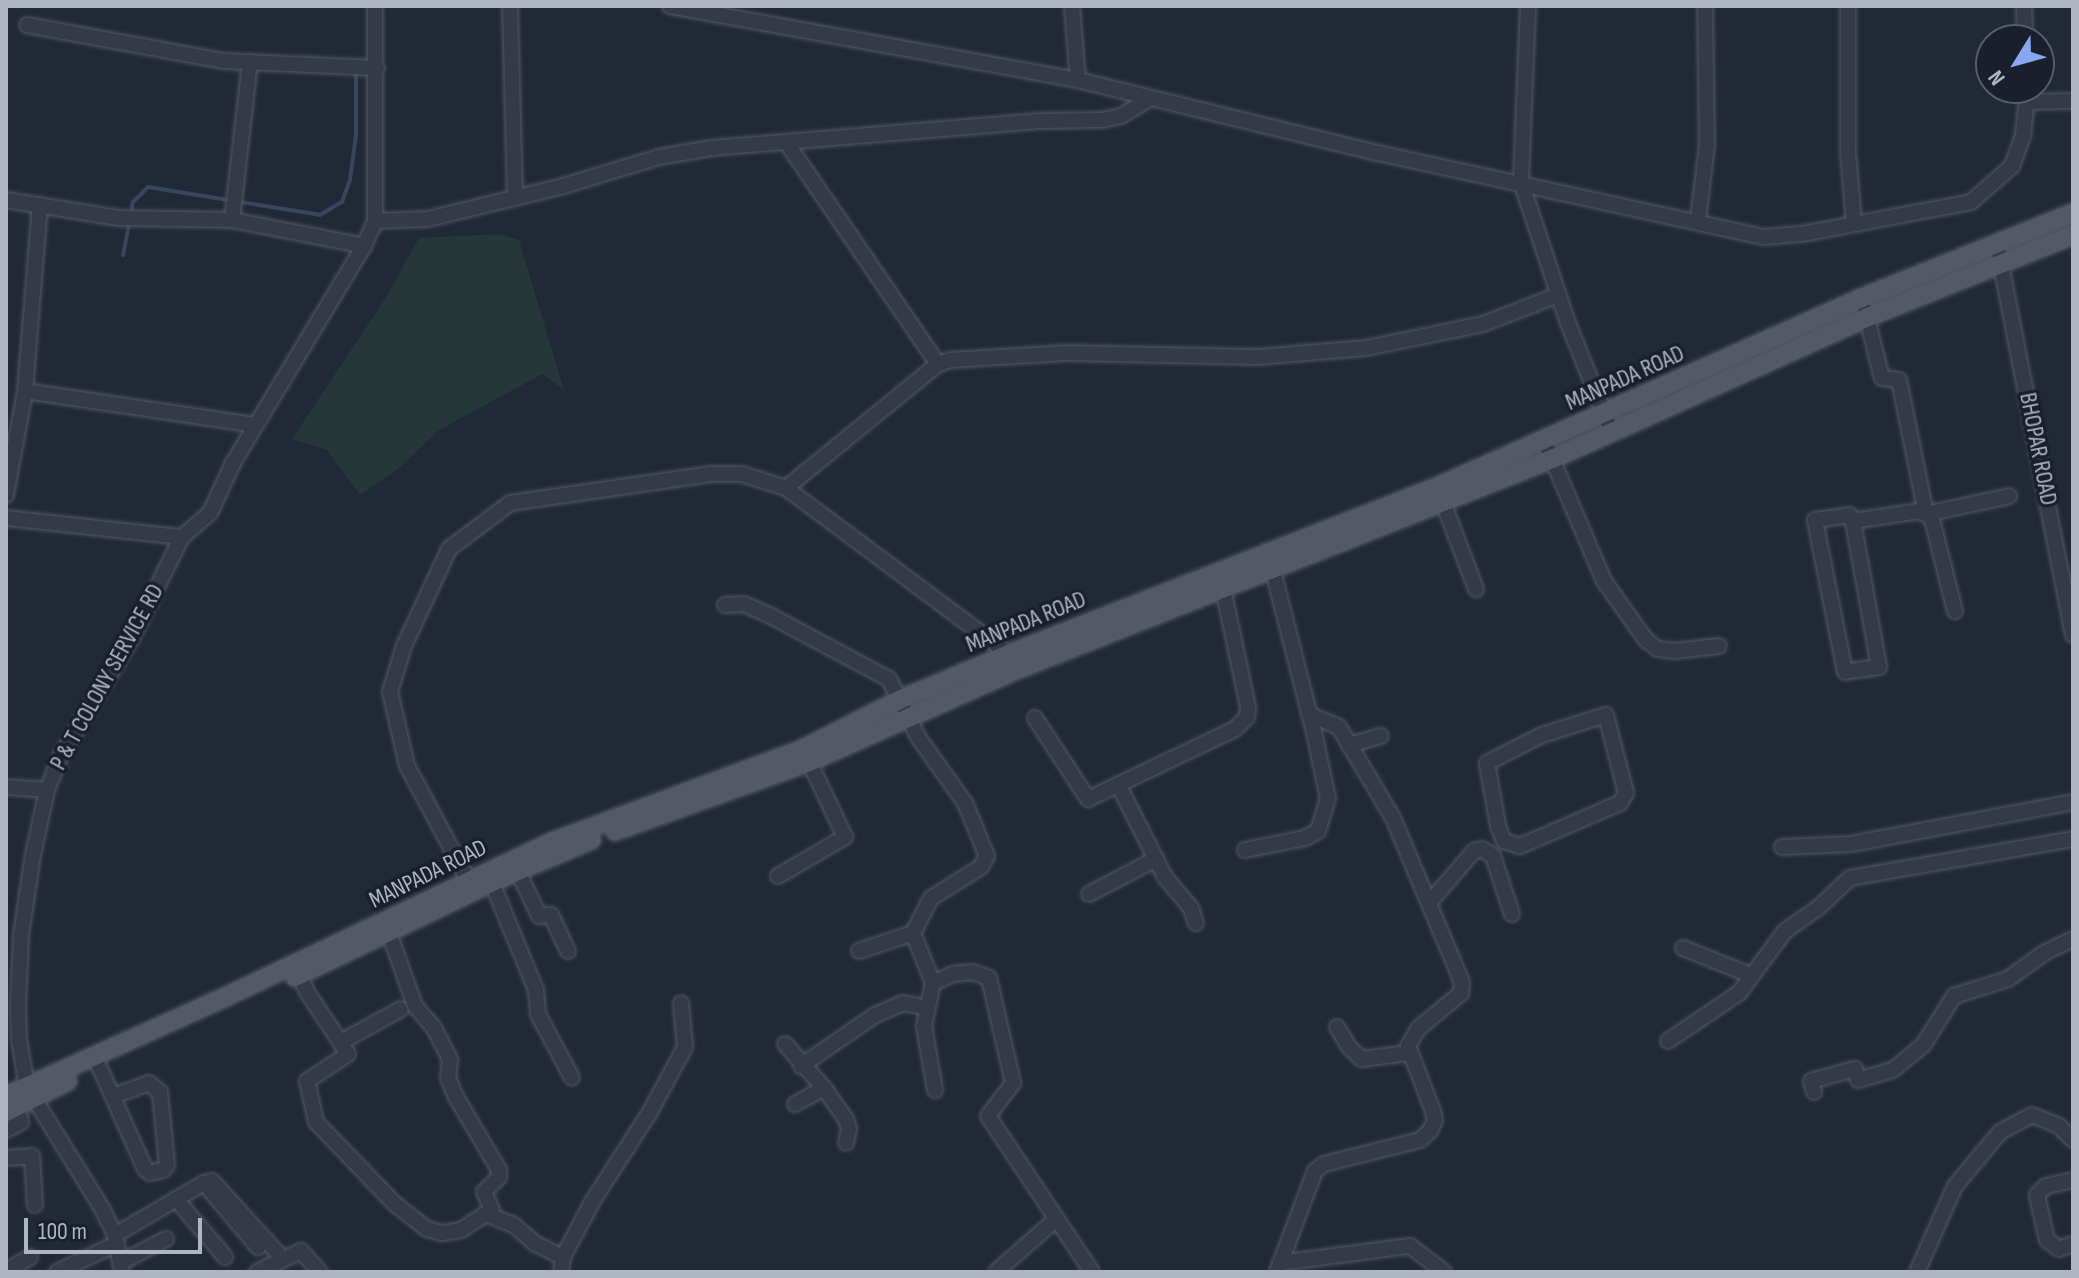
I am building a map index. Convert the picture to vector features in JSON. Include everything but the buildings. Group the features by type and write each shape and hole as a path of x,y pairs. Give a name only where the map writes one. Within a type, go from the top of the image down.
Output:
{"main road":[{"name":"MANPADA ROAD","path":"1440,494 1544,440 1862,297 2073,213"},
{"name":"MANPADA ROAD","path":"17,1099 387,928 515,865 596,831 806,755 903,708 1221,579 1440,494 1552,459 1868,317 2073,235"},
{"name":"MANPADA ROAD","path":"17,1099 99,1066 121,1051"}],"street":[{"path":"6,518 182,537 210,513 254,425 364,246 375,221 375,6"},
{"path":"510,6 515,198"},
{"path":"670,6 711,10 1078,80 1378,153 1698,220 1764,237 1802,234 1928,213 1971,202 2012,166 2023,135 2027,104"},
{"path":"1072,6 1078,80"},
{"path":"1528,6 1521,182 1558,295 1612,433"},
{"path":"1698,220 1707,145 1705,6"},
{"path":"1848,6 1848,152 1854,224"},
{"path":"27,25 223,61 377,68"},
{"path":"232,220 250,62"},
{"path":"375,221 428,219 659,157 786,142 1037,121 1102,120 1121,116 1149,99"},
{"path":"786,142 938,364"},
{"path":"6,200 130,218 232,220 364,246"},
{"path":"6,495 25,391 40,205"},
{"name":"BHOPAR ROAD","path":"1997,244 2073,635"},
{"path":"786,488 938,364 950,360 1067,353 1257,357 1366,348 1483,324 1558,295"},
{"path":"1862,297 1882,378 1899,380 1926,514"},
{"path":"25,391 254,425"},
{"path":"1544,440 1604,581 1646,640 1658,649 1675,651 1719,646"},
{"path":"471,886 407,766 390,692 404,646 449,549 510,503 711,474 742,474 786,488 1012,662"},
{"path":"1440,494 1476,589"},
{"path":"1926,514 2009,496"},
{"path":"1853,521 1919,511 1932,519 1955,611"},
{"path":"1850,515 1853,521 1879,667 1845,672 1815,520 1850,515"},
{"name":"P & T COLONY SERVICE RD","path":"121,1268 116,1240 86,1178 17,1099 21,935 47,790 60,757 132,638 182,537"},
{"path":"1245,850 1305,838 1318,831 1328,799 1270,560"},
{"path":"1035,718 1084,798 1119,786 1235,729 1247,717 1248,707 1221,579"},
{"path":"725,605 744,604 769,615 889,679 903,708 965,803 987,856 981,867 931,898 913,933 859,951"},
{"path":"1309,714 1339,727 1393,818 1462,982 1461,993 1410,1038 1409,1053 1435,1120 1430,1131 1420,1140 1324,1164 1315,1171 1279,1268 1410,1246 1444,1272"},
{"path":"1606,715 1626,793 1620,803 1520,846 1504,841 1498,826 1487,763 1542,735 1606,715"},
{"path":"1349,745 1381,736"},
{"path":"778,876 845,837 806,755"},
{"path":"1119,786 1165,877 1191,908 1196,923"},
{"path":"6,787 47,790"},
{"path":"1782,847 1851,844 2073,802"},
{"path":"1668,1041 1739,993 1785,931 1817,909 1850,878 2073,839"},
{"path":"1430,902 1478,849 1493,856 1512,914"},
{"path":"1089,894 1156,859"},
{"path":"515,865 539,916 551,915 568,951"},
{"path":"489,876 536,990 538,1014 572,1078"},
{"path":"297,970 348,1051 346,1057 307,1081 316,1122 395,1204 427,1229 442,1233 461,1230 492,1210 484,1192 499,1177 499,1170 456,1097 448,1078 450,1060 434,1028 415,1006 387,928"},
{"path":"913,933 933,983 924,1026 935,1090"},
{"path":"1814,1092 1811,1081 1855,1069 1858,1080 1893,1070 1924,1044 1954,996 2008,979 2044,953 2073,939"},
{"path":"1683,948 1750,975"},
{"path":"933,983 953,974 972,972 989,978 1013,1083 988,1116 1092,1272"},
{"path":"486,1214 515,1226 562,1265 592,1202 650,1112 685,1047 681,1003"},
{"path":"801,1066 875,1015 903,1003 928,1008"},
{"path":"341,1042 401,1009"},
{"path":"1337,1027 1349,1047 1362,1059 1409,1053"},
{"path":"785,1044 801,1066 824,1088 846,1119 849,1129 846,1143"},
{"path":"99,1066 145,1169 150,1173 163,1170 167,1165 160,1092 149,1083 113,1096"},
{"path":"795,1104 824,1088"},
{"path":"6,1130 20,1124 17,1099"},
{"path":"1917,1272 1955,1186 2000,1132 2032,1115 2059,1126 2073,1140"},
{"path":"6,1158 26,1153 32,1156 35,1205"},
{"path":"2073,1180 2046,1186 2037,1195 2047,1240 2059,1249 2073,1244"},
{"path":"57,1272 116,1240 176,1199 212,1181 220,1186 283,1259"},
{"path":"204,1183 258,1247"},
{"path":"176,1199 225,1257"},
{"path":"996,1272 1055,1220"},
{"path":"121,1268 166,1239"},
{"path":"257,1272 303,1251 320,1272"},
{"path":"6,1271 30,1257"}],"shaded area":[{"path":"499,234 519,240 564,390 542,374 439,430 399,468 360,495 327,450 292,439 385,299 419,238"}],"waterway":[{"path":"131,214 133,202 148,187 320,215 342,202 350,180 356,134 356,72"},
{"path":"123,255 129,223"}]}
